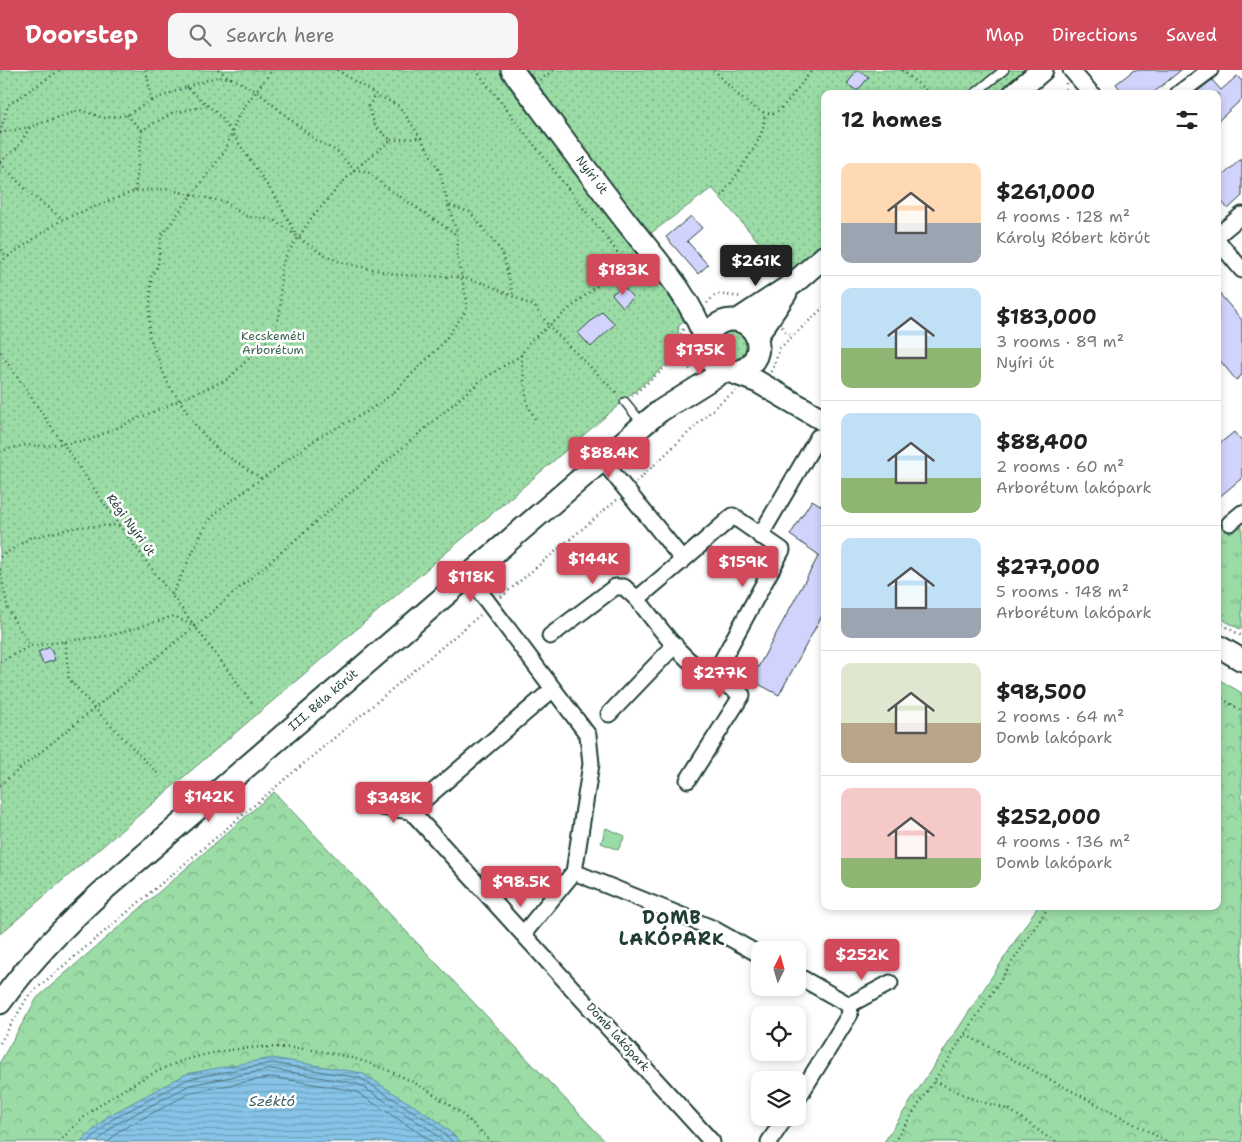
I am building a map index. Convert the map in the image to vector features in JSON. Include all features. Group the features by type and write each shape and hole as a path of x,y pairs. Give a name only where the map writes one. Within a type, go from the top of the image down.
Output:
{"street":[{"name":"Nyíri út","path":"512,70 630,226 673,279 695,314 706,347"},
{"path":"1021,90 1042,70"},
{"path":"1071,70 1088,90"},
{"path":"1183,90 1210,70"},
{"path":"1221,233 1242,215"},
{"path":"1221,245 1242,270"},
{"path":"797,405 758,382 727,372 710,360 706,347 713,327 732,320 794,283 821,261"},
{"name":"Nyíri út","path":"673,279 732,320"},
{"path":"727,372 747,368 757,346 794,283"},
{"path":"732,320 752,328 767,374 821,428"},
{"name":"III. Béla körút","path":"0,1003 21,975 65,924 660,411 694,373 706,347"},
{"name":"III. Béla körút","path":"660,411 727,372"},
{"path":"760,536 821,431"},
{"path":"603,461 626,492 683,560"},
{"path":"637,599 733,516 782,550 714,677"},
{"path":"468,576 584,728 590,741 591,764 574,872 524,933"},
{"path":"550,636 615,587 624,587 637,599 675,645 699,670 742,695 688,780"},
{"path":"610,714 675,645"},
{"path":"381,807 411,811 553,689"},
{"name":"Domb lakópark","path":"411,811 524,933 712,1142"},
{"path":"574,872 705,924 751,950"},
{"path":"806,981 849,1006"},
{"path":"849,1006 890,983"},
{"path":"806,1085 846,1022 850,1014 849,1006"},
{"path":"769,1142 780,1126"}],"lane":[{"path":"979,90 1004,70"},
{"path":"625,401 643,425"}],"path":[{"path":"60,70 8,105 0,133 30,127 80,110 104,118 127,114 152,100 187,87 216,77 231,78"},
{"path":"146,70 152,100"},
{"path":"218,70 256,90 317,141 337,152 354,170 367,171 383,185 458,236"},
{"path":"262,478 220,452 199,430 167,382 149,335 152,277 158,265 161,236 225,151 239,114 272,70"},
{"path":"172,595 206,524 220,509 319,437 364,413 392,394 441,345 466,311 467,302 457,255 458,236 440,172 421,138 399,106 375,94 337,70"},
{"path":"0,784 194,626 479,382 521,356 530,341 625,262 476,70"},
{"path":"714,70 753,108 764,114 776,112 812,70"},
{"path":"902,70 925,90"},
{"path":"187,87 206,106 221,117 278,201 298,238"},
{"path":"375,94 368,107 376,127 391,140"},
{"path":"142,130 172,113 206,106"},
{"path":"127,114 142,130 135,191"},
{"path":"722,196 761,134 764,128 764,114"},
{"path":"30,127 18,147 0,162 30,195 62,219"},
{"path":"0,451 25,445 44,446 88,440 228,379 268,340 276,326 280,313 281,270 285,257 312,217 354,170 391,140 421,138"},
{"path":"0,262 62,219 135,191 166,189 225,202 245,216 274,220 298,238 333,258 369,270 399,275 461,277 486,284 513,295 534,306 549,326 625,401 678,357 694,373"},
{"path":"448,205 470,212 502,252 513,295"},
{"path":"0,245 6,257"},
{"path":"772,371 780,348 821,310"},
{"name":"Régi Nyíri út","path":"0,352 119,525 253,704"},
{"path":"521,356 527,403 536,419"},
{"path":"0,1043 28,995 626,492 722,401"},
{"path":"0,557 30,538 78,527 119,525"},
{"path":"0,568 8,610 30,646"},
{"path":"0,662 30,646 113,634 174,616 194,626"},
{"path":"1221,624 1242,636"},
{"path":"65,642 69,679 94,708 160,776"},
{"path":"1221,698 1242,710"},
{"path":"894,1142 966,1035 1045,910"},
{"path":"966,1035 1168,1142"},
{"path":"59,1142 84,1117 109,1100 166,1068 185,1060 247,1048 334,1052 366,1060 424,1087 457,1111 491,1142"},
{"path":"935,1081 973,1099 1010,1110 1057,1142"}],"green space":[{"name":"Kecskeméti Arborétum","path":"0,70 1042,70 1019,90 821,90 821,259 794,283 712,188 639,242 690,315 679,325 675,357 0,934"},
{"path":"732,326 743,329 749,335 752,346 749,357 743,363 732,366 721,363 715,357 712,346 715,335 721,329"},
{"path":"1242,518 1242,628 1240,629 1221,619 1221,521 1230,528"},
{"path":"1221,681 1242,693 1242,1142 884,1142 1035,910 1221,910"},
{"path":"274,792 606,1142 461,1142 436,1120 108,1116 81,1142 0,1142 0,1062 37,998"},
{"path":"606,828 625,836 618,850 601,843"}],"water":[{"name":"Széktó","path":"272,1058 362,1073 436,1120 461,1142 81,1142 108,1116 186,1074"}],"building":[{"path":"857,70 869,77 858,90 847,84"},
{"path":"1134,70 1181,70 1157,90 1121,90 1116,84"},
{"path":"1237,76 1242,81 1242,99 1221,118 1221,90"},
{"path":"1212,80 1221,90 1199,90"},
{"path":"1242,158 1242,196 1228,209 1221,201 1221,177"},
{"path":"691,216 702,228 687,241 708,265 698,274 666,237"},
{"path":"623,286 633,298 623,307 612,294"},
{"path":"1221,296 1242,320 1242,375 1236,380 1221,362"},
{"path":"602,311 615,324 591,347 578,333"},
{"path":"1234,432 1242,442 1242,478 1221,496 1221,443"},
{"path":"812,500 821,506 821,617 779,695 751,680 819,555 790,535"},
{"path":"50,647 55,660 43,664 38,652"}],"district":[{"name":"DOMB LAKÓPARK","path":"672,928"}]}
